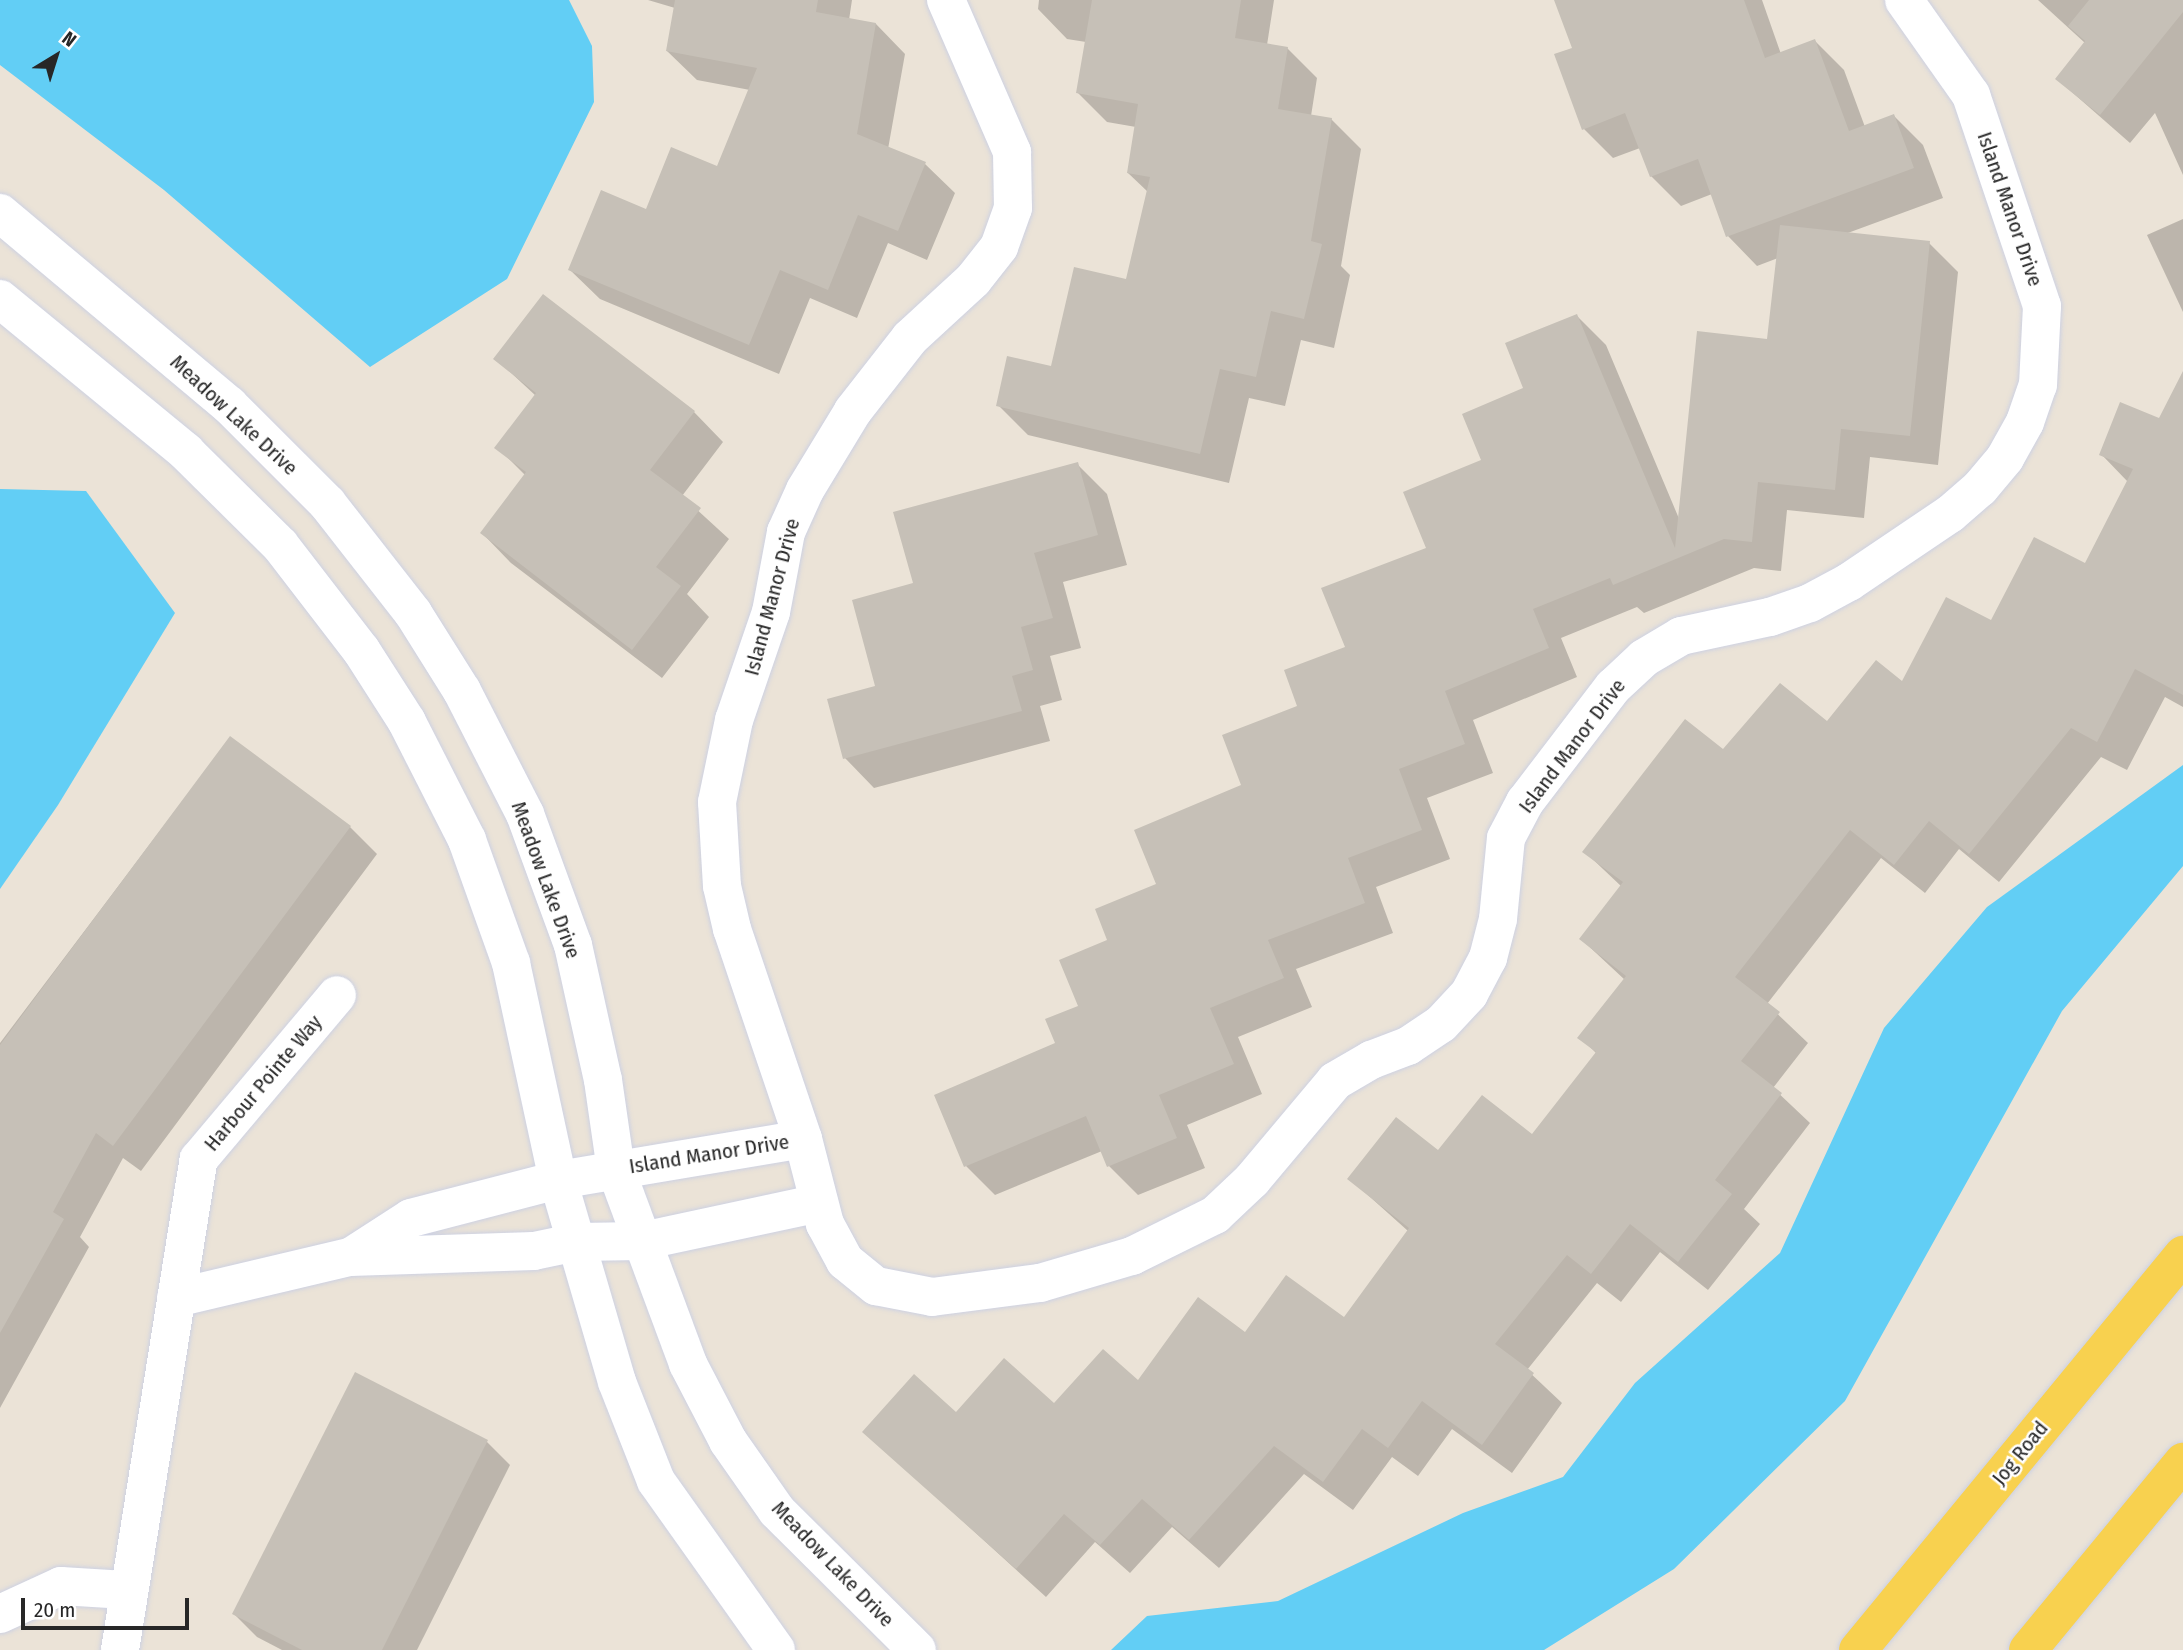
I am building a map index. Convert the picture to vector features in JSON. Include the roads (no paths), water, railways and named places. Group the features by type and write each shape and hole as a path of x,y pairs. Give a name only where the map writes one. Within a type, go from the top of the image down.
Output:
{"main road":[{"name":"Jog Road","path":"1858,1650 2183,1255"},
{"path":"2028,1650 2183,1462"}],"street":[{"name":"Island Manor Drive","path":"946,0 1012,152 1013,208 999,247 973,280 910,338 852,411 805,490 786,532 771,612 734,720 717,802 722,886 732,929 803,1139 820,1203 845,1261 877,1286 932,1297 1040,1283 1105,1264 1176,1238 1215,1216 1252,1180 1335,1081 1370,1060 1408,1046 1441,1024 1469,994 1488,958 1495,932 1506,838 1525,802 1613,687 1644,658 1681,636 1770,617 1839,587 1980,488 2025,422 2038,384 2042,306 1971,95 1905,0"},
{"name":"Meadow Lake Drive","path":"0,213 229,405 327,503 413,613 462,691 525,814 573,945 603,1080 616,1170 688,1364 727,1441 778,1511 917,1650"},
{"path":"0,299 186,452 280,545 361,650 407,722 467,840 511,963 558,1180 617,1382 656,1481 776,1650"},
{"name":"Harbour Pointe Way","path":"120,1650 126,1590 199,1159 337,995"},
{"name":"Island Manor Drive","path":"616,1170 803,1139"},
{"path":"350,1257 411,1219 558,1180 616,1170"},
{"path":"176,1298 350,1257 534,1251 577,1242 642,1241 820,1203"},
{"path":"0,1614 61,1586 126,1590"}],"water":[{"path":"0,0 569,0 592,46 594,102 507,279 370,367 164,190 0,65"},
{"path":"0,489 86,491 175,613 58,805 0,889"},
{"path":"2183,765 2183,866 2062,1011 1845,1401 1674,1569 1544,1650 1111,1650 1147,1616 1278,1601 1463,1513 1563,1477 1635,1383 1780,1253 1884,1028 1987,907"}]}
